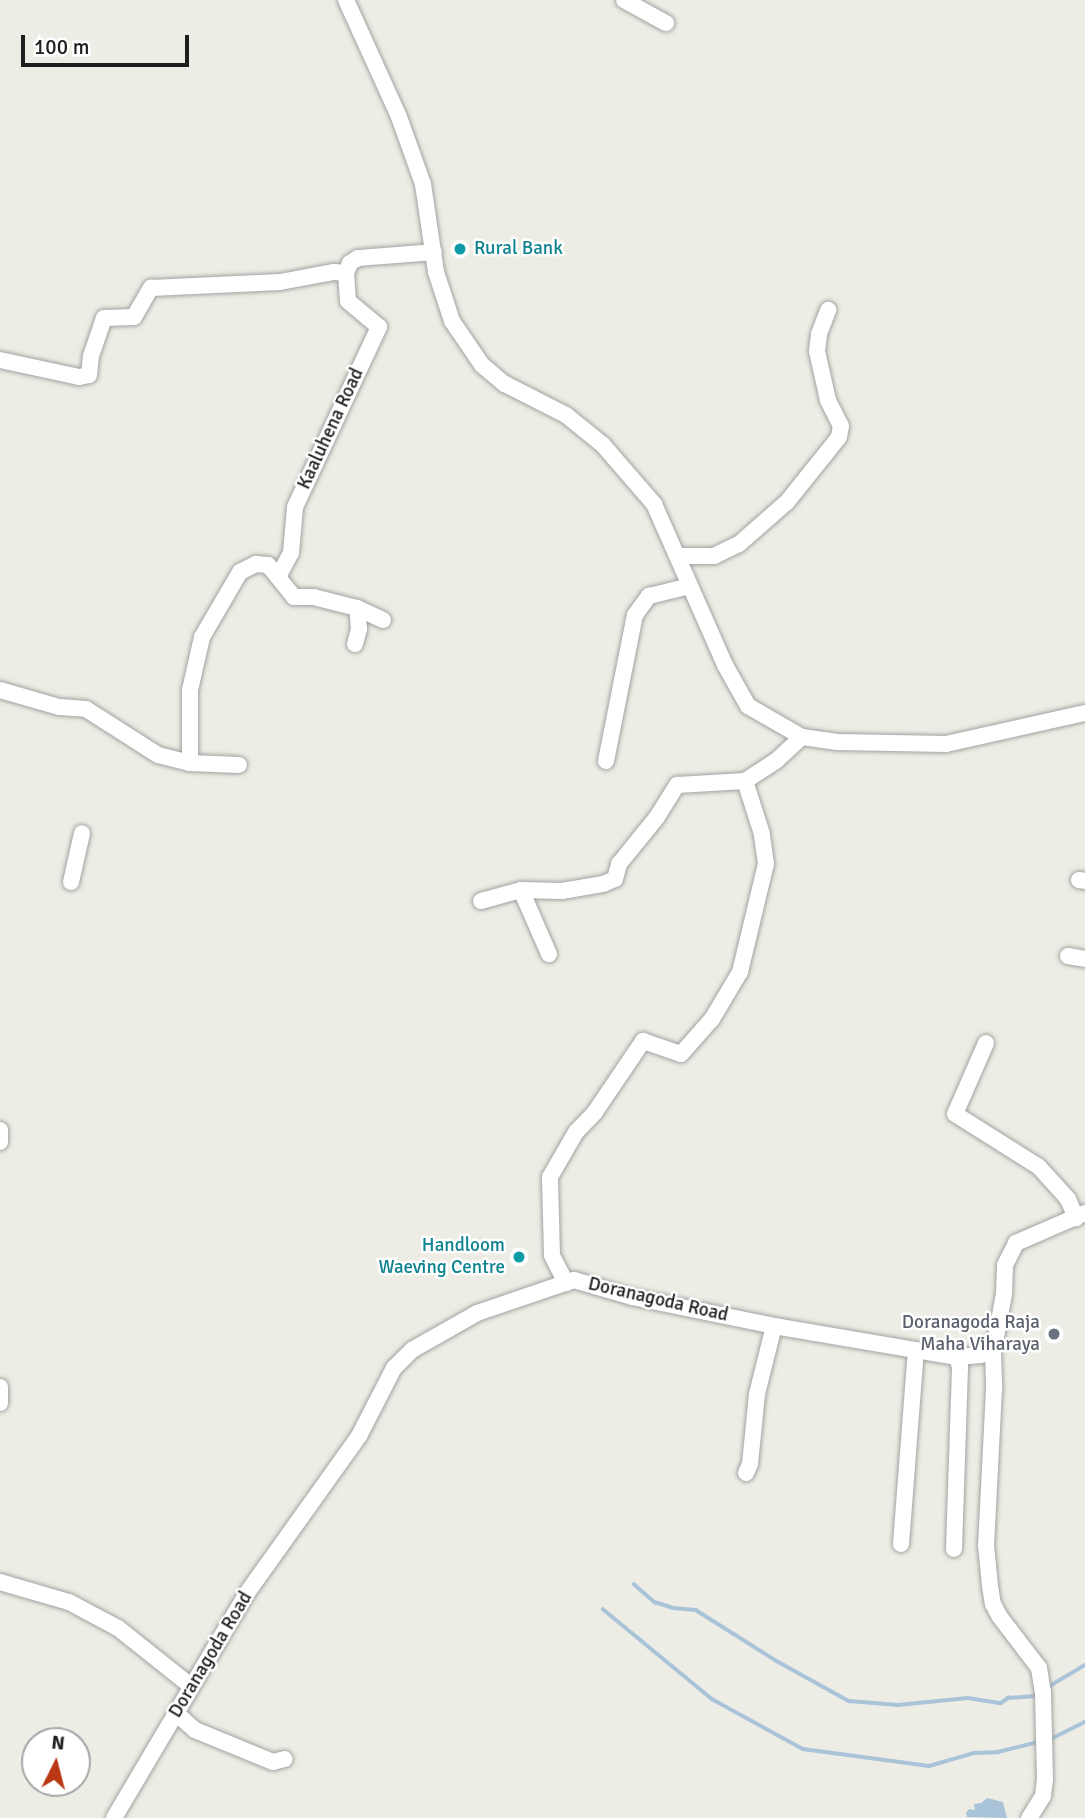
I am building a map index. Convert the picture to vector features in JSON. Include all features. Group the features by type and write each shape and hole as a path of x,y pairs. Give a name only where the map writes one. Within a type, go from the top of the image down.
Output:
{"street":[{"path":"346,0 399,117 423,184 436,272 452,321 482,365 505,384 566,415 603,445 654,504 725,664 748,706 802,737 838,742 946,744 1085,713"},
{"path":"624,0 666,23"},
{"path":"0,360 79,377 89,375 91,356 104,318 134,317 152,288 280,282 334,272 346,274 350,263 358,258 434,252"},
{"name":"Kaaluhena Road","path":"278,577 291,554 295,507 379,327 348,301 346,274"},
{"path":"679,556 714,556 739,544 787,502 838,437 841,426 828,400 817,351 819,334 828,310"},
{"path":"190,763 190,690 202,637 240,572 256,564 268,565 294,597 314,597 357,608 383,620"},
{"path":"606,761 635,615 649,596 690,586"},
{"path":"355,644 359,628 357,608"},
{"path":"0,690 59,707 86,709 158,755 190,763 239,765"},
{"path":"481,901 521,890 562,891 603,884 615,879 620,864 657,817 677,785 745,781 777,760 802,737"},
{"path":"566,1283 552,1255 550,1177 576,1132 595,1112 643,1041 681,1054 692,1046 712,1019 740,972 766,864 762,834 745,781"},
{"path":"71,883 82,833"},
{"path":"521,890 548,954"},
{"path":"1068,956 1085,959"},
{"path":"986,1043 955,1114 1039,1167 1080,1215 1016,1243 1005,1265 1004,1294 996,1337 988,1347 993,1353 994,1389 986,1545 989,1586 993,1604 1000,1617 1038,1668 1043,1692 1045,1779 1043,1796 1029,1818"},
{"path":"0,1130 0,1142"},
{"name":"Doranagoda Road","path":"114,1818 247,1593 359,1436 394,1368 412,1350 477,1313 574,1280 632,1297 916,1351 957,1357 981,1355 988,1347"},
{"path":"746,1473 750,1464 757,1394 774,1326"},
{"path":"901,1544 916,1351"},
{"path":"954,1549 960,1367 957,1357"},
{"path":"0,1387 0,1403"},
{"path":"0,1582 69,1602 118,1628 191,1686"},
{"path":"176,1713 195,1730 273,1762 285,1759"}],"water":[{"path":"987,1798 1003,1802 1007,1818 967,1817 969,1809 975,1810 974,1804"}],"waterway":[{"path":"634,1584 655,1602 673,1608 696,1610 775,1660 849,1701 898,1705 968,1698 1001,1703 1008,1698 1036,1696"},
{"path":"603,1609 712,1699 803,1749 929,1766 974,1753 998,1752 1038,1742"},
{"path":"1048,1687 1085,1665"},
{"path":"1049,1740 1085,1722"}],"place":[{"name":"Rural Bank","path":"460,249"},
{"name":"Handloom Waeving Centre","path":"519,1257"},
{"name":"Doranagoda Raja Maha Viharaya","path":"1054,1334"}]}
